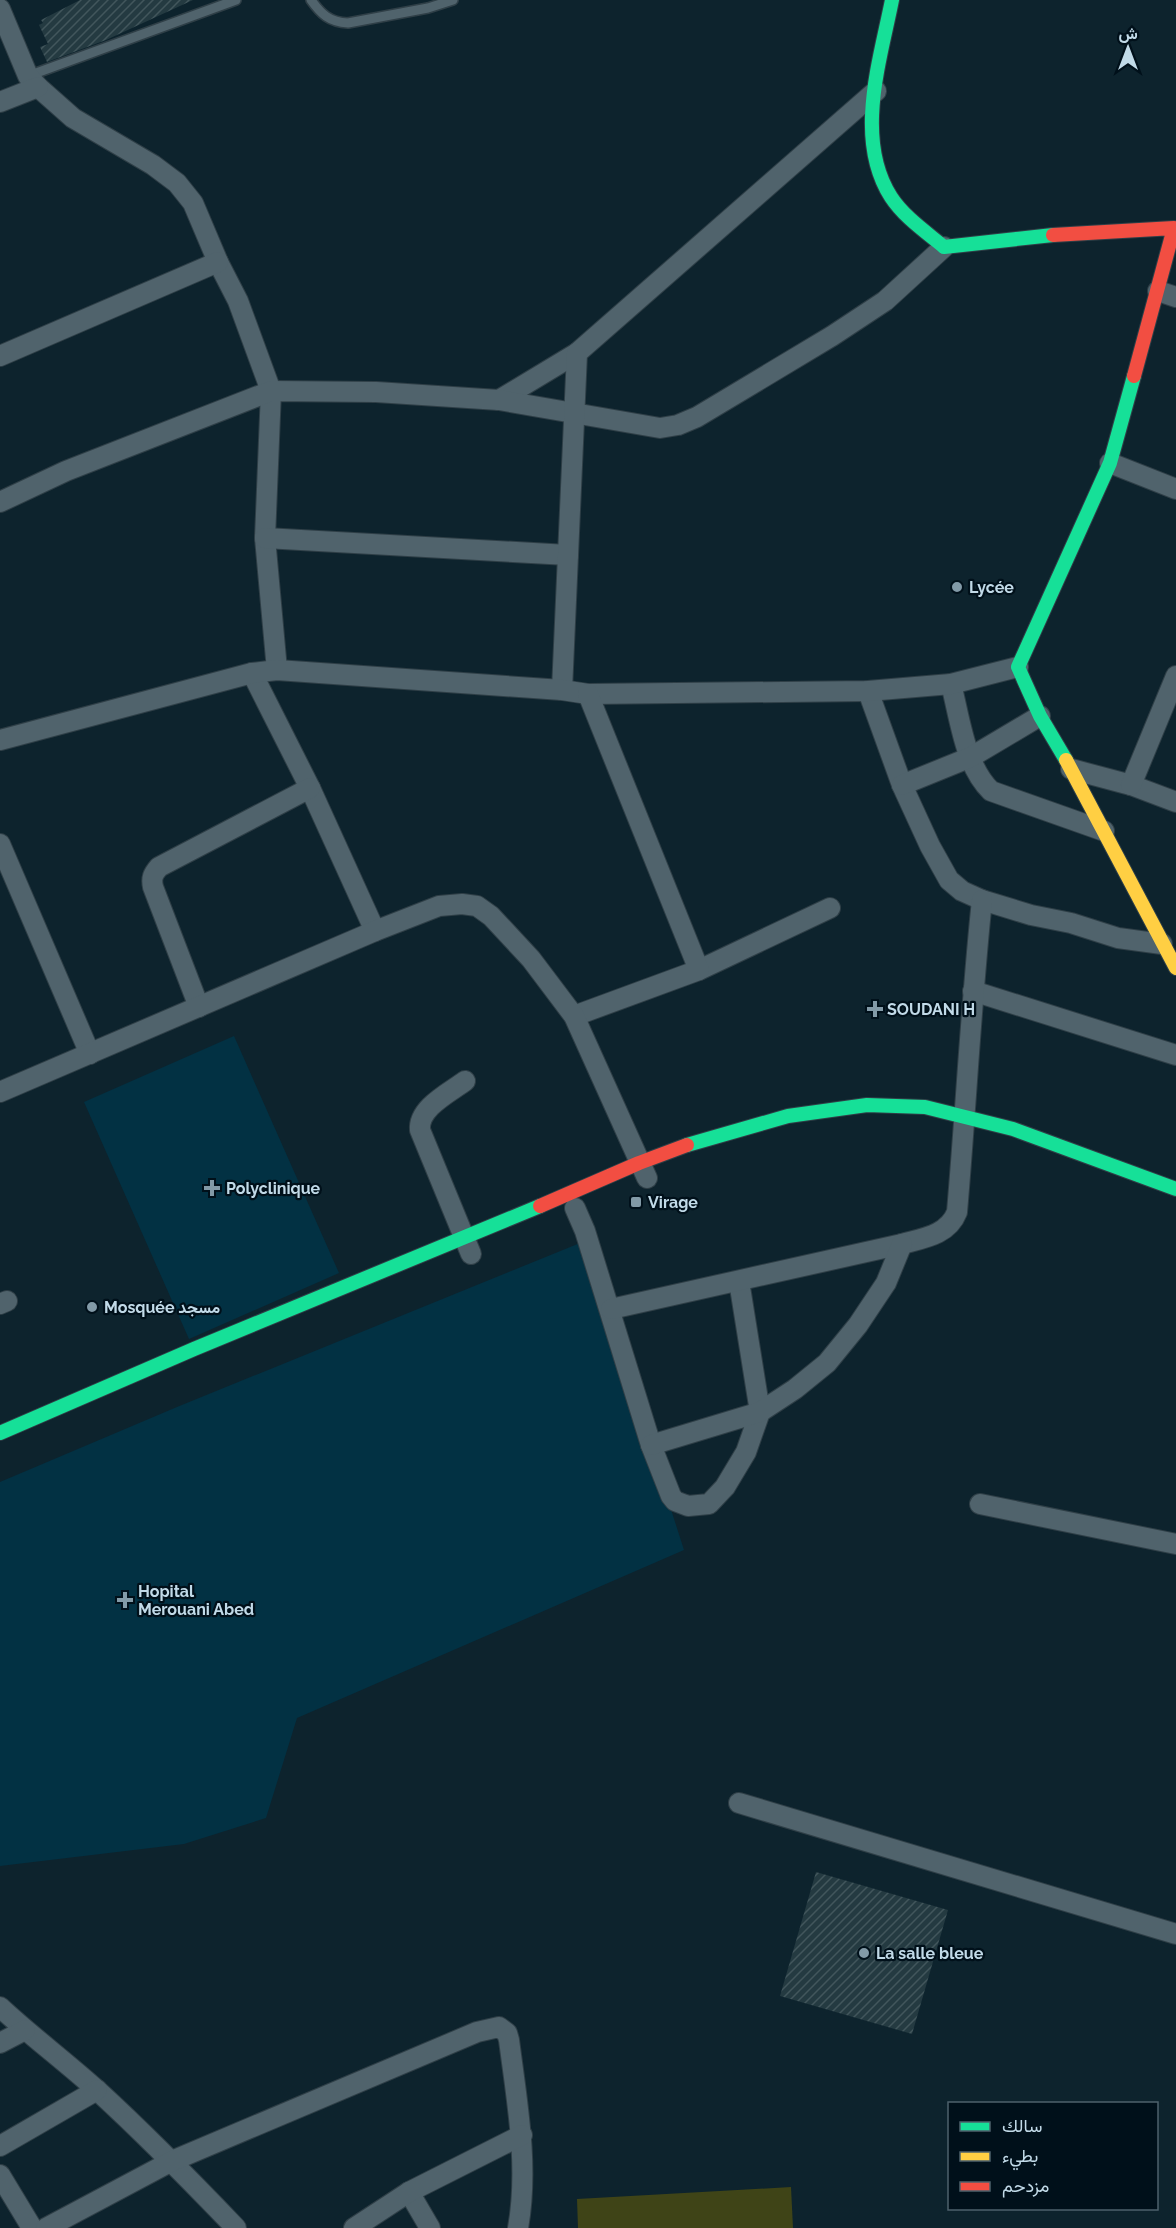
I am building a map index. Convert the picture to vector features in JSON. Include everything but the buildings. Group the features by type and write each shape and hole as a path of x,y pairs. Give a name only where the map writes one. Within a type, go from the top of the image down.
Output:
{"main road":[{"path":"892,0 876,91 872,130 874,157 879,175 891,198 906,215 944,247 1024,237 1175,225 1167,294 1110,463 1018,667 1040,716 1071,769 1176,968"},
{"path":"0,1433 194,1349 469,1250 645,1174 700,1140 788,1116 867,1105 912,1105 1013,1129 1176,1189"},
{"path":"817,1126 871,1117 913,1118 944,1113"},
{"path":"699,1156 774,1135"},
{"path":"194,1349 201,1362"},
{"path":"0,1445 135,1390"}],"street":[{"path":"0,9 33,82 73,118 153,165 177,183 194,203 218,262 238,301 271,391 265,538 277,670"},
{"path":"0,102 33,82"},
{"path":"499,400 576,353 876,91"},
{"path":"0,502 66,471 271,391 376,392 499,400 660,428 678,425 697,417 832,336 885,301 944,247"},
{"path":"0,356 218,262"},
{"path":"562,690 576,353"},
{"path":"1110,463 1176,489"},
{"path":"265,538 568,555"},
{"path":"0,740 252,674 277,670 562,690 588,694 868,692 951,684 1018,667"},
{"path":"252,674 310,788 375,931"},
{"path":"1131,785 1176,676"},
{"path":"951,684 970,757 982,783 991,791 1104,831"},
{"path":"868,692 902,785 949,880 962,891 982,900 1031,915 1071,923 1118,938 1162,944"},
{"path":"588,694 699,970"},
{"path":"902,785 970,757 1040,716"},
{"path":"1071,769 1131,785 1176,802"},
{"path":"199,1007 153,887 153,873 159,867 310,788"},
{"path":"0,844 90,1054"},
{"path":"611,1309 902,1244 937,1234 954,1221 957,1212 966,1116 973,991 982,900"},
{"path":"0,1092 375,931 439,906 462,904 477,906 491,916 531,959 574,1016 645,1174"},
{"path":"574,1016 699,970 830,908"},
{"path":"973,991 1176,1055"},
{"path":"465,1082 435,1103 419,1122 420,1130 469,1250"},
{"path":"575,1208 611,1309 651,1445 671,1496 675,1501 688,1506 709,1504 726,1487 746,1452 760,1412 738,1281"},
{"path":"651,1445 760,1412 795,1389 827,1363 858,1325 886,1283 902,1244"},
{"path":"980,1504 1176,1544"},
{"path":"738,1803 1176,1934"},
{"path":"0,2007 97,2090 172,2161 236,2228"},
{"path":"46,2228 172,2161 477,2032 499,2027 507,2033 509,2040 522,2135 518,2228"},
{"path":"0,2043 25,2030"},
{"path":"0,2146 97,2090"},
{"path":"354,2228 409,2192 522,2135"},
{"path":"0,2175 32,2228"},
{"path":"409,2192 430,2228"}],"lane":[{"path":"33,82 236,0"},
{"path":"311,0 321,15 334,22 348,23 428,8 453,0"}],"shaded area":[{"name":"Polyclinique","path":"234,1036 339,1273 189,1339 84,1102"},
{"path":"585,1241 684,1550 297,1718 266,1818 184,1844 0,1866 0,1482 177,1407"}],"green space":[{"path":"791,2187 793,2228 578,2228 577,2199"}],"traffic: fast":[{"path":"892,0 877,74 872,125 874,150 880,174 891,197 909,218 944,247 1053,235"},
{"path":"1066,760 1040,716 1018,667 1110,463 1134,376"},
{"path":"687,1145 788,1116 867,1105 925,1107 1013,1129 1176,1189"},
{"path":"0,1433 194,1349 540,1206"}],"traffic: slow":[{"path":"1066,760 1176,968"}],"traffic: jam":[{"path":"1053,235 1174,228 1134,376"},
{"path":"540,1206 687,1145"}],"place":[{"name":"Lycée","path":"957,587"},
{"name":"SOUDANI H","path":"875,1009"},
{"name":"Polyclinique","path":"212,1188"},
{"name":"Virage","path":"636,1202"},
{"name":"Mosquée مسجد","path":"92,1307"},
{"name":"Hopital Merouani Abed","path":"125,1600"},
{"name":"La salle bleue","path":"864,1953"}]}
